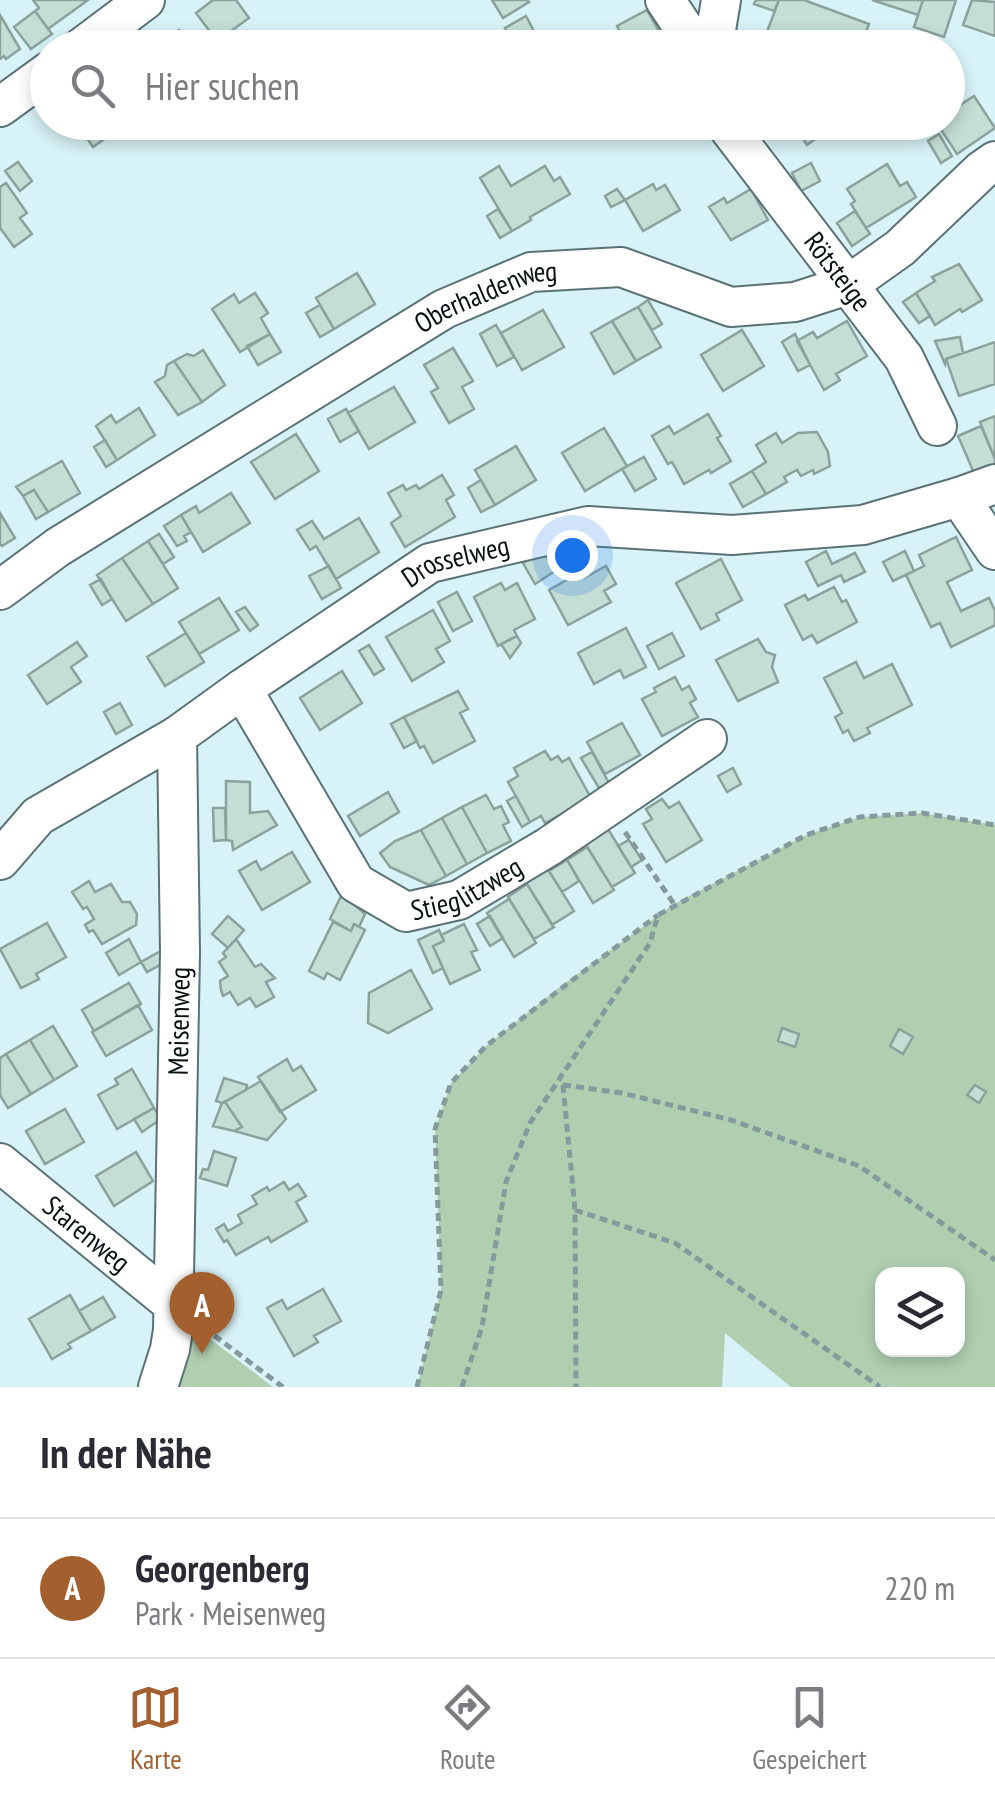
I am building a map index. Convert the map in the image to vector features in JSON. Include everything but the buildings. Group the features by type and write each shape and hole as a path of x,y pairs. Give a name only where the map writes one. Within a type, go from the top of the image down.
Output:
{"street":[{"path":"105,30 145,0"},
{"path":"665,0 685,30"},
{"path":"716,30 721,0"},
{"path":"0,107 30,85"},
{"name":"Rötsteige","path":"738,140 904,358 937,426"},
{"name":"Oberhaldenweg","path":"0,590 58,547 444,310 531,272 620,267 731,306 794,302 848,284 900,248 995,161"},
{"name":"Drosselweg","path":"0,860 38,816 177,736 430,563 588,526 732,535 863,525 995,484"},
{"path":"959,497 995,550"},
{"name":"Stieglitzweg","path":"242,689 356,883 406,912 459,900 548,847 707,740"},
{"name":"Meisenweg","path":"158,1387 170,1350 174,1305 180,952 177,736"},
{"name":"Starenweg","path":"0,1163 174,1305"}],"path":[{"path":"608,806 674,904"},
{"path":"418,1387 440,1290 435,1129 450,1083 500,1034 658,914 806,835 860,818 922,813 995,825"},
{"path":"462,1387 482,1327 506,1182 530,1124 650,944 658,914"},
{"path":"562,1077 574,1210 576,1387"},
{"path":"563,1085 622,1093 731,1120 859,1166 995,1260"},
{"path":"574,1210 676,1243 880,1387"},
{"path":"174,1305 283,1387"}],"green space":[{"path":"922,813 995,825 995,1387 791,1387 725,1333 722,1387 417,1387 441,1290 435,1129 451,1083 486,1046 557,989 674,904 806,835 860,817"},
{"path":"187,1326 196,1328 273,1387 162,1387"}],"place":[{"name":"Georgenberg","path":"202,1354"}]}
